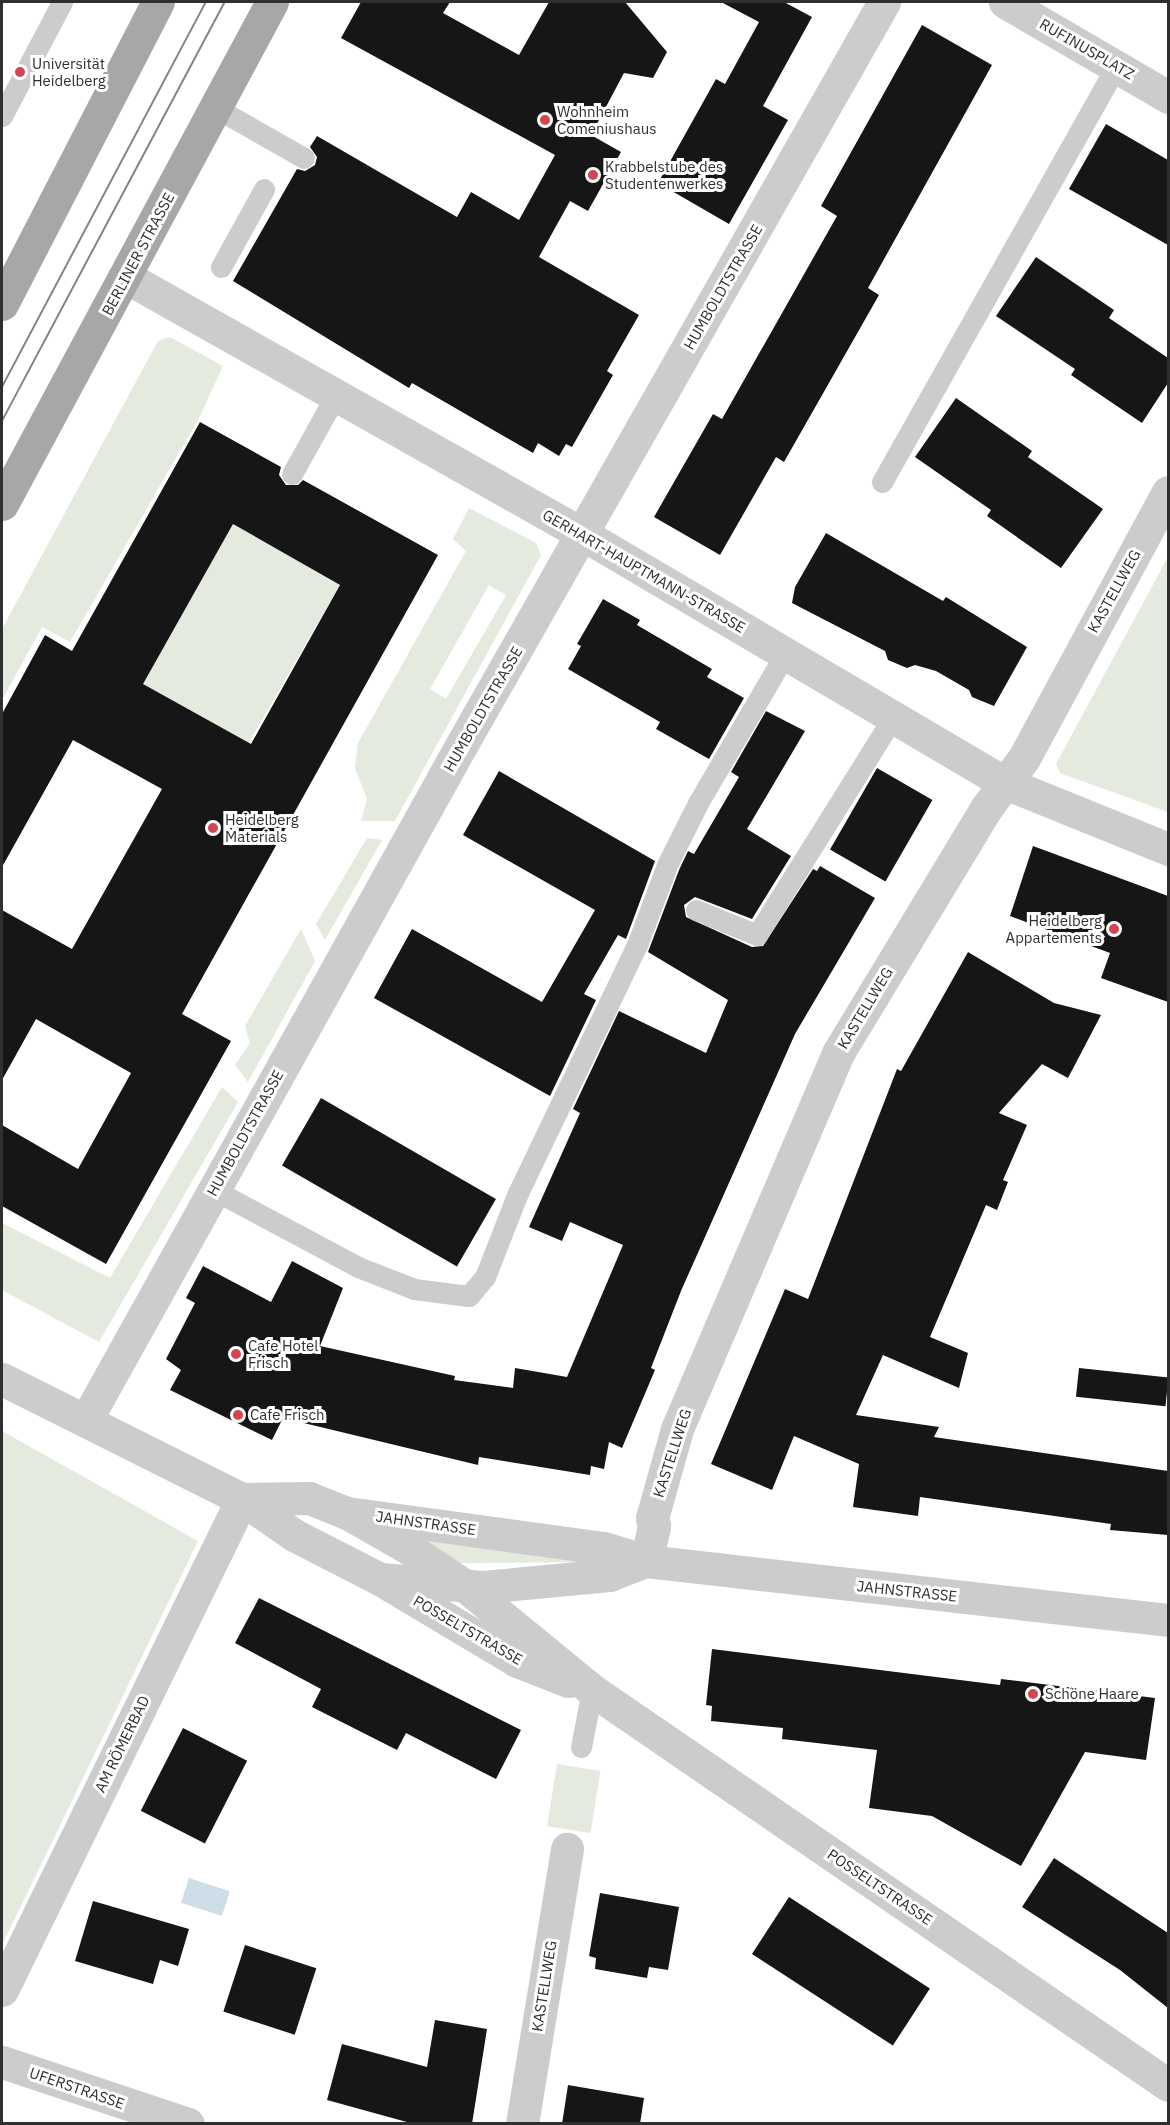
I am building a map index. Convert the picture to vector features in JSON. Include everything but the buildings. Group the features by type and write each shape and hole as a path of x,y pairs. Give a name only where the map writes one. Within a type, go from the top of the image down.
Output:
{"main road":[{"path":"2,304 158,2"},
{"name":"BERLINER STRASSE","path":"2,504 272,2"}],"street":[{"name":"HUMBOLDTSTRASSE","path":"86,1420 462,744 584,535 884,2"},
{"name":"RUFINUSPLATZ","path":"1005,2 1168,97"},
{"name":"GERHART-HAUPTMANN-STRASSE","path":"126,277 584,535 1005,783 1168,849"},
{"name":"KASTELLWEG","path":"646,1561 654,1526 652,1518 677,1429 838,1053 987,807 1024,758 1168,492"},
{"name":"JAHNSTRASSE","path":"2,1379 242,1499 294,1535 380,1578 483,1587 609,1575 646,1561"},
{"name":"JAHNSTRASSE","path":"242,1499 309,1498 347,1513 464,1585"},
{"name":"AM RÖMERBAD","path":"2,1989 242,1499"},
{"name":"JAHNSTRASSE","path":"347,1513 604,1548 646,1561 1168,1620"},
{"name":"POSSELTSTRASSE","path":"380,1578 517,1661 592,1690"},
{"name":"POSSELTSTRASSE","path":"464,1585 592,1690 1168,2085"},
{"name":"KASTELLWEG","path":"522,2124 567,1849"},
{"name":"UFERSTRASSE","path":"2,2062 188,2124"}],"lane":[{"path":"2,116 62,2"},
{"path":"882,482 1116,66"},
{"path":"216,108 304,158"},
{"path":"221,267 264,189"},
{"path":"292,474 336,395"},
{"path":"214,1190 358,1267 414,1289 469,1296 486,1277 527,1173 637,945 693,813 784,654"},
{"path":"696,910 758,935 893,717"},
{"path":"581,1748 592,1690"}],"shaded area":[{"path":"170,337 223,366 199,418 70,642 42,627 2,700 2,629 158,341"},
{"path":"469,508 536,543 541,555 395,821 361,821 367,799 355,768 358,743 466,551 453,539","holes":["489,585 506,595 446,699 430,689"]},
{"path":"233,524 340,586 248,745 141,683"},
{"path":"1168,557 1168,812 1060,773 1056,764"},
{"path":"367,838 382,840 325,940 316,924"},
{"path":"301,929 315,961 248,1082 235,1065 250,1043 245,1026"},
{"path":"222,1087 238,1102 99,1342 2,1290 2,1223 110,1278"},
{"path":"2,1431 198,1541 2,1945"},
{"path":"417,1540 607,1562 452,1563"},
{"path":"557,1764 600,1771 591,1833 547,1826"},
{"path":"189,1878 230,1891 222,1916 181,1903"}],"tram line":[{"path":"2,387 206,2"},
{"path":"2,421 225,2"}],"place":[{"name":"Universität Heidelberg","path":"20,72"},
{"name":"Wohnheim Comeniushaus","path":"545,120"},
{"name":"Krabbelstube des Studentenwerkes","path":"593,175"},
{"name":"Heidelberg Materials","path":"213,828"},
{"name":"Heidelberg Appartements","path":"1114,929"},
{"name":"Cafe Hotel Frisch","path":"236,1354"},
{"name":"Cafe Frisch","path":"238,1415"},
{"name":"Schöne Haare","path":"1033,1694"}]}
